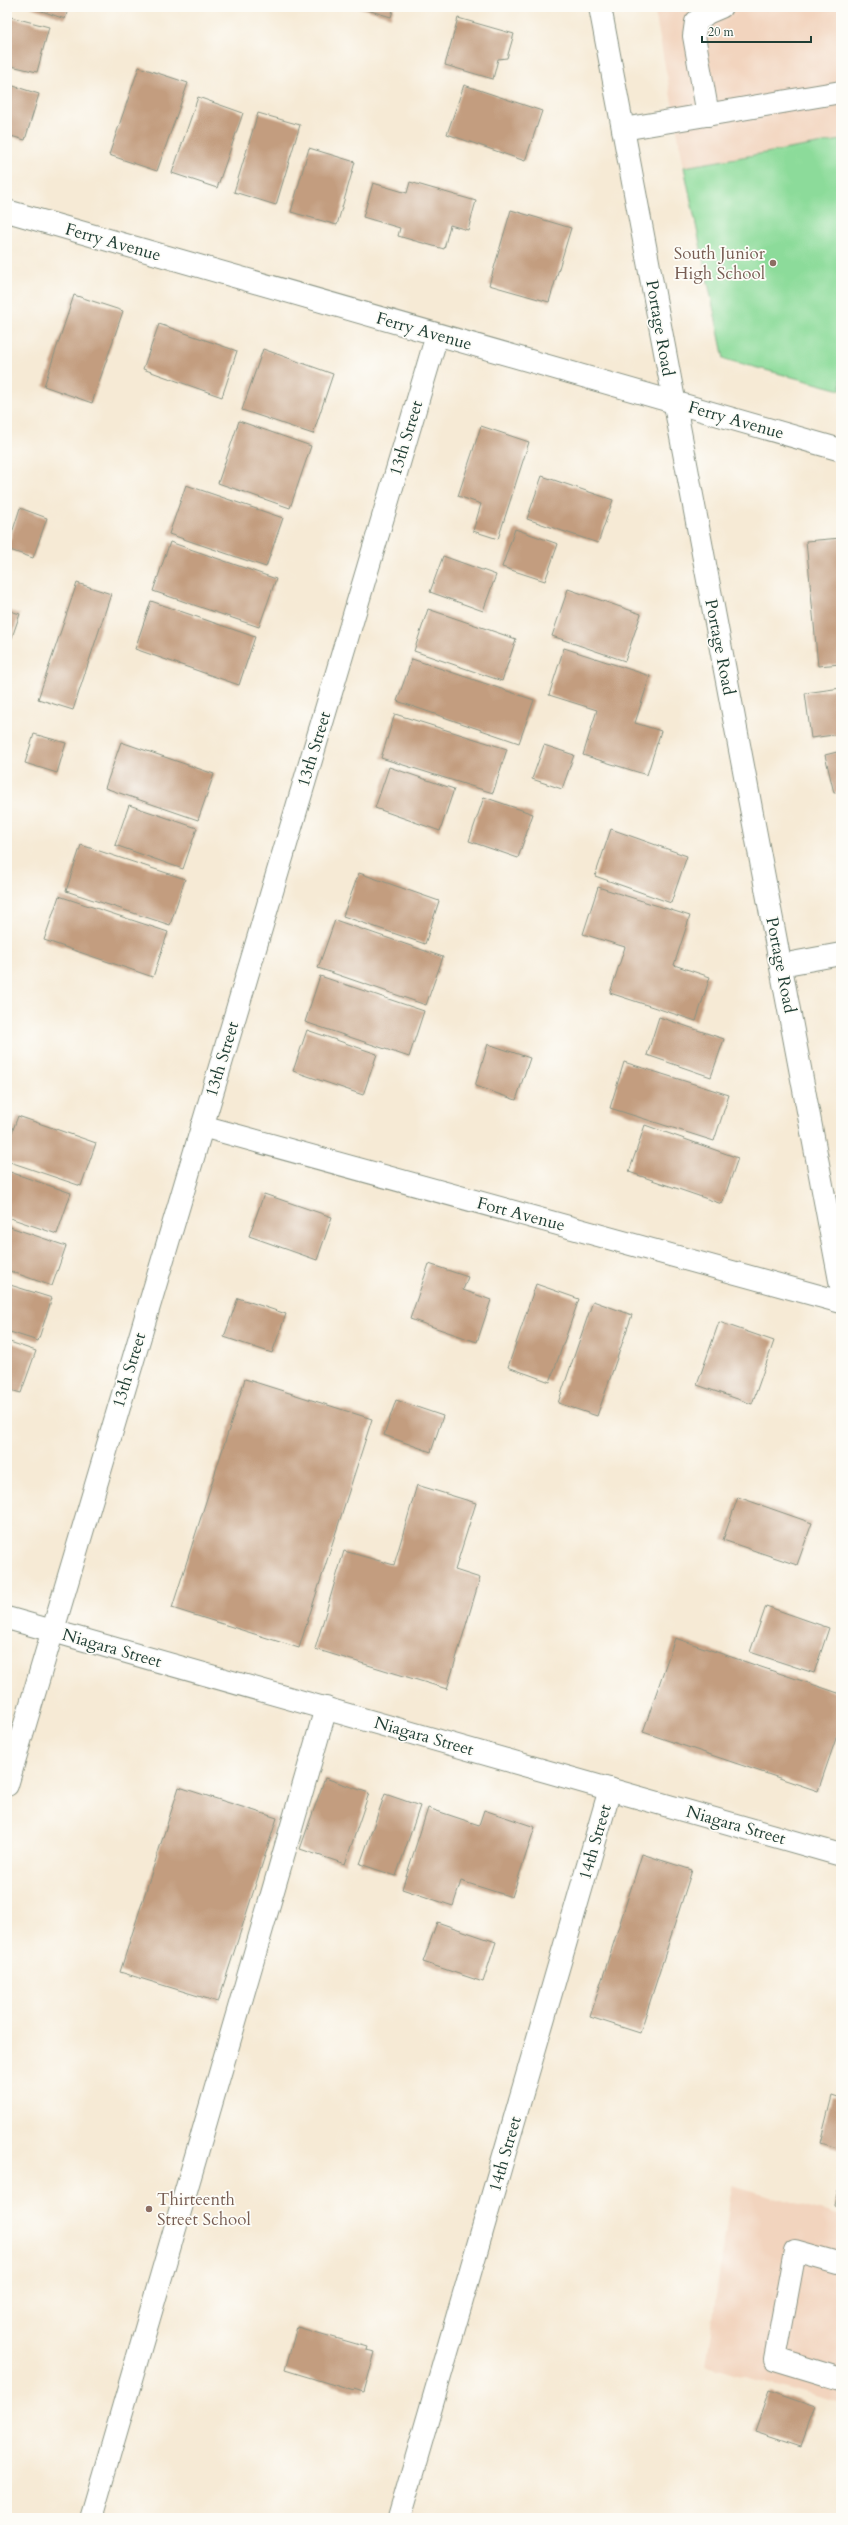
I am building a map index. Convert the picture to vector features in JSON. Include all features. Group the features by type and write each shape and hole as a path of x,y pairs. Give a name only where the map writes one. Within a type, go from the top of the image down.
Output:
{"street":[{"name":"Portage Road","path":"600,7 673,402 782,965 841,1286"},
{"path":"708,115 694,36 696,22 707,13 721,7"},
{"path":"623,129 841,92"},
{"name":"Ferry Avenue","path":"7,211 841,450"},
{"name":"13th Street","path":"7,1784 437,335"},
{"path":"782,965 841,954"},
{"name":"Fort Avenue","path":"202,1126 841,1302"},
{"name":"Niagara Street","path":"7,1618 841,1855"},
{"path":"91,2518 326,1708"},
{"name":"14th Street","path":"399,2518 610,1789"},
{"path":"841,2264 795,2251 775,2359 841,2379"}],"shaded area":[{"name":"South Junior High School","path":"654,7 841,7 841,390 724,359 684,167"},
{"path":"732,2185 841,2216 841,2403 706,2366"}],"green space":[{"path":"841,140 841,390 724,359 684,167"}],"building":[{"path":"30,7 69,7 65,19"},
{"path":"357,7 394,7 391,17"},
{"path":"7,16 49,27 37,72 7,65"},
{"path":"458,18 514,34 507,58 498,59 493,79 445,65"},
{"path":"139,67 188,83 157,171 109,155"},
{"path":"7,84 39,94 25,140 7,135"},
{"path":"464,85 542,111 525,161 447,134"},
{"path":"198,97 243,113 217,188 172,173"},
{"path":"258,113 300,125 276,205 234,192"},
{"path":"309,148 355,162 337,225 291,212"},
{"path":"410,182 476,201 468,230 450,225 444,249 398,236 400,228 363,217 373,183 407,193"},
{"path":"511,210 571,228 549,302 489,285"},
{"path":"74,295 123,311 92,403 44,386"},
{"path":"159,324 237,351 222,397 143,369"},
{"path":"263,349 333,374 313,434 242,410"},
{"path":"239,421 311,446 290,508 218,483"},
{"path":"481,426 529,442 498,539 473,531 481,504 458,496"},
{"path":"542,476 613,500 598,543 527,519"},
{"path":"186,485 283,518 266,567 169,534"},
{"path":"20,508 47,518 33,558 7,549"},
{"path":"515,529 558,544 545,581 502,567"},
{"path":"841,538 841,664 818,666 806,541"},
{"path":"170,542 276,579 259,627 153,591"},
{"path":"443,556 496,575 483,611 430,592"},
{"path":"77,583 111,594 73,710 38,699"},
{"path":"568,589 641,614 625,661 552,636"},
{"path":"151,601 255,637 239,685 135,649"},
{"path":"428,609 516,639 502,681 414,651"},
{"path":"7,610 20,614 9,646 7,645"},
{"path":"564,648 650,676 635,723 661,731 647,775 583,755 597,710 549,695"},
{"path":"412,659 534,700 519,743 397,701"},
{"path":"841,688 841,734 811,738 805,693"},
{"path":"395,714 507,749 493,793 381,758"},
{"path":"34,734 66,743 57,773 25,763"},
{"path":"121,742 214,774 198,820 105,788"},
{"path":"544,745 574,755 562,789 532,779"},
{"path":"841,751 841,792 834,793 825,755"},
{"path":"389,767 454,789 440,831 375,808"},
{"path":"484,797 533,814 518,858 469,841"},
{"path":"129,805 197,828 183,869 115,845"},
{"path":"611,829 687,856 671,903 595,876"},
{"path":"81,845 185,879 170,925 66,891"},
{"path":"359,873 439,901 425,944 343,916"},
{"path":"598,887 690,916 674,965 710,977 696,1021 610,993 625,947 583,934"},
{"path":"59,896 168,932 153,977 44,940"},
{"path":"335,920 443,957 426,1005 318,968"},
{"path":"320,976 424,1011 409,1057 305,1022"},
{"path":"659,1017 724,1039 711,1077 647,1055"},
{"path":"307,1030 377,1054 363,1095 293,1071"},
{"path":"488,1044 530,1058 516,1100 475,1086"},
{"path":"624,1062 729,1095 714,1141 610,1108"},
{"path":"18,1116 96,1143 81,1186 7,1161 7,1146"},
{"path":"645,1125 738,1158 722,1204 629,1172"},
{"path":"7,1171 71,1193 57,1234 7,1217"},
{"path":"264,1194 332,1217 317,1260 249,1236"},
{"path":"7,1226 66,1246 52,1286 7,1270"},
{"path":"429,1264 468,1277 463,1290 491,1300 477,1342 410,1319"},
{"path":"7,1284 52,1298 38,1341 7,1331"},
{"path":"536,1284 579,1299 550,1382 508,1367"},
{"path":"238,1298 286,1314 272,1353 224,1337"},
{"path":"593,1301 632,1315 597,1416 558,1403"},
{"path":"719,1322 774,1341 752,1404 697,1385"},
{"path":"7,1341 36,1351 21,1393 7,1389"},
{"path":"245,1379 372,1419 299,1648 172,1608"},
{"path":"396,1400 443,1416 431,1452 384,1435"},
{"path":"417,1485 476,1503 455,1570 480,1578 447,1689 315,1649 344,1551 394,1565"},
{"path":"738,1497 812,1523 797,1565 723,1540"},
{"path":"766,1606 829,1628 814,1673 750,1652"},
{"path":"675,1638 841,1694 841,1724 818,1791 643,1732"},
{"path":"325,1778 369,1793 345,1864 300,1849"},
{"path":"179,1787 277,1818 218,2002 120,1972"},
{"path":"385,1794 420,1806 396,1876 360,1864"},
{"path":"428,1808 479,1825 484,1810 535,1827 512,1897 461,1881 453,1906 402,1889"},
{"path":"642,1854 692,1870 640,2033 590,2017"},
{"path":"437,1922 496,1942 483,1982 423,1962"},
{"path":"832,2096 841,2099 841,2149 820,2143"},
{"path":"841,2182 841,2207 834,2205"},
{"path":"297,2327 367,2347 366,2350 375,2352 364,2392 355,2389 354,2391 285,2370"},
{"path":"769,2391 815,2407 801,2446 755,2431"}],"place":[{"name":"South Junior High School","path":"773,263"},
{"name":"Thirteenth Street School","path":"149,2209"}]}
